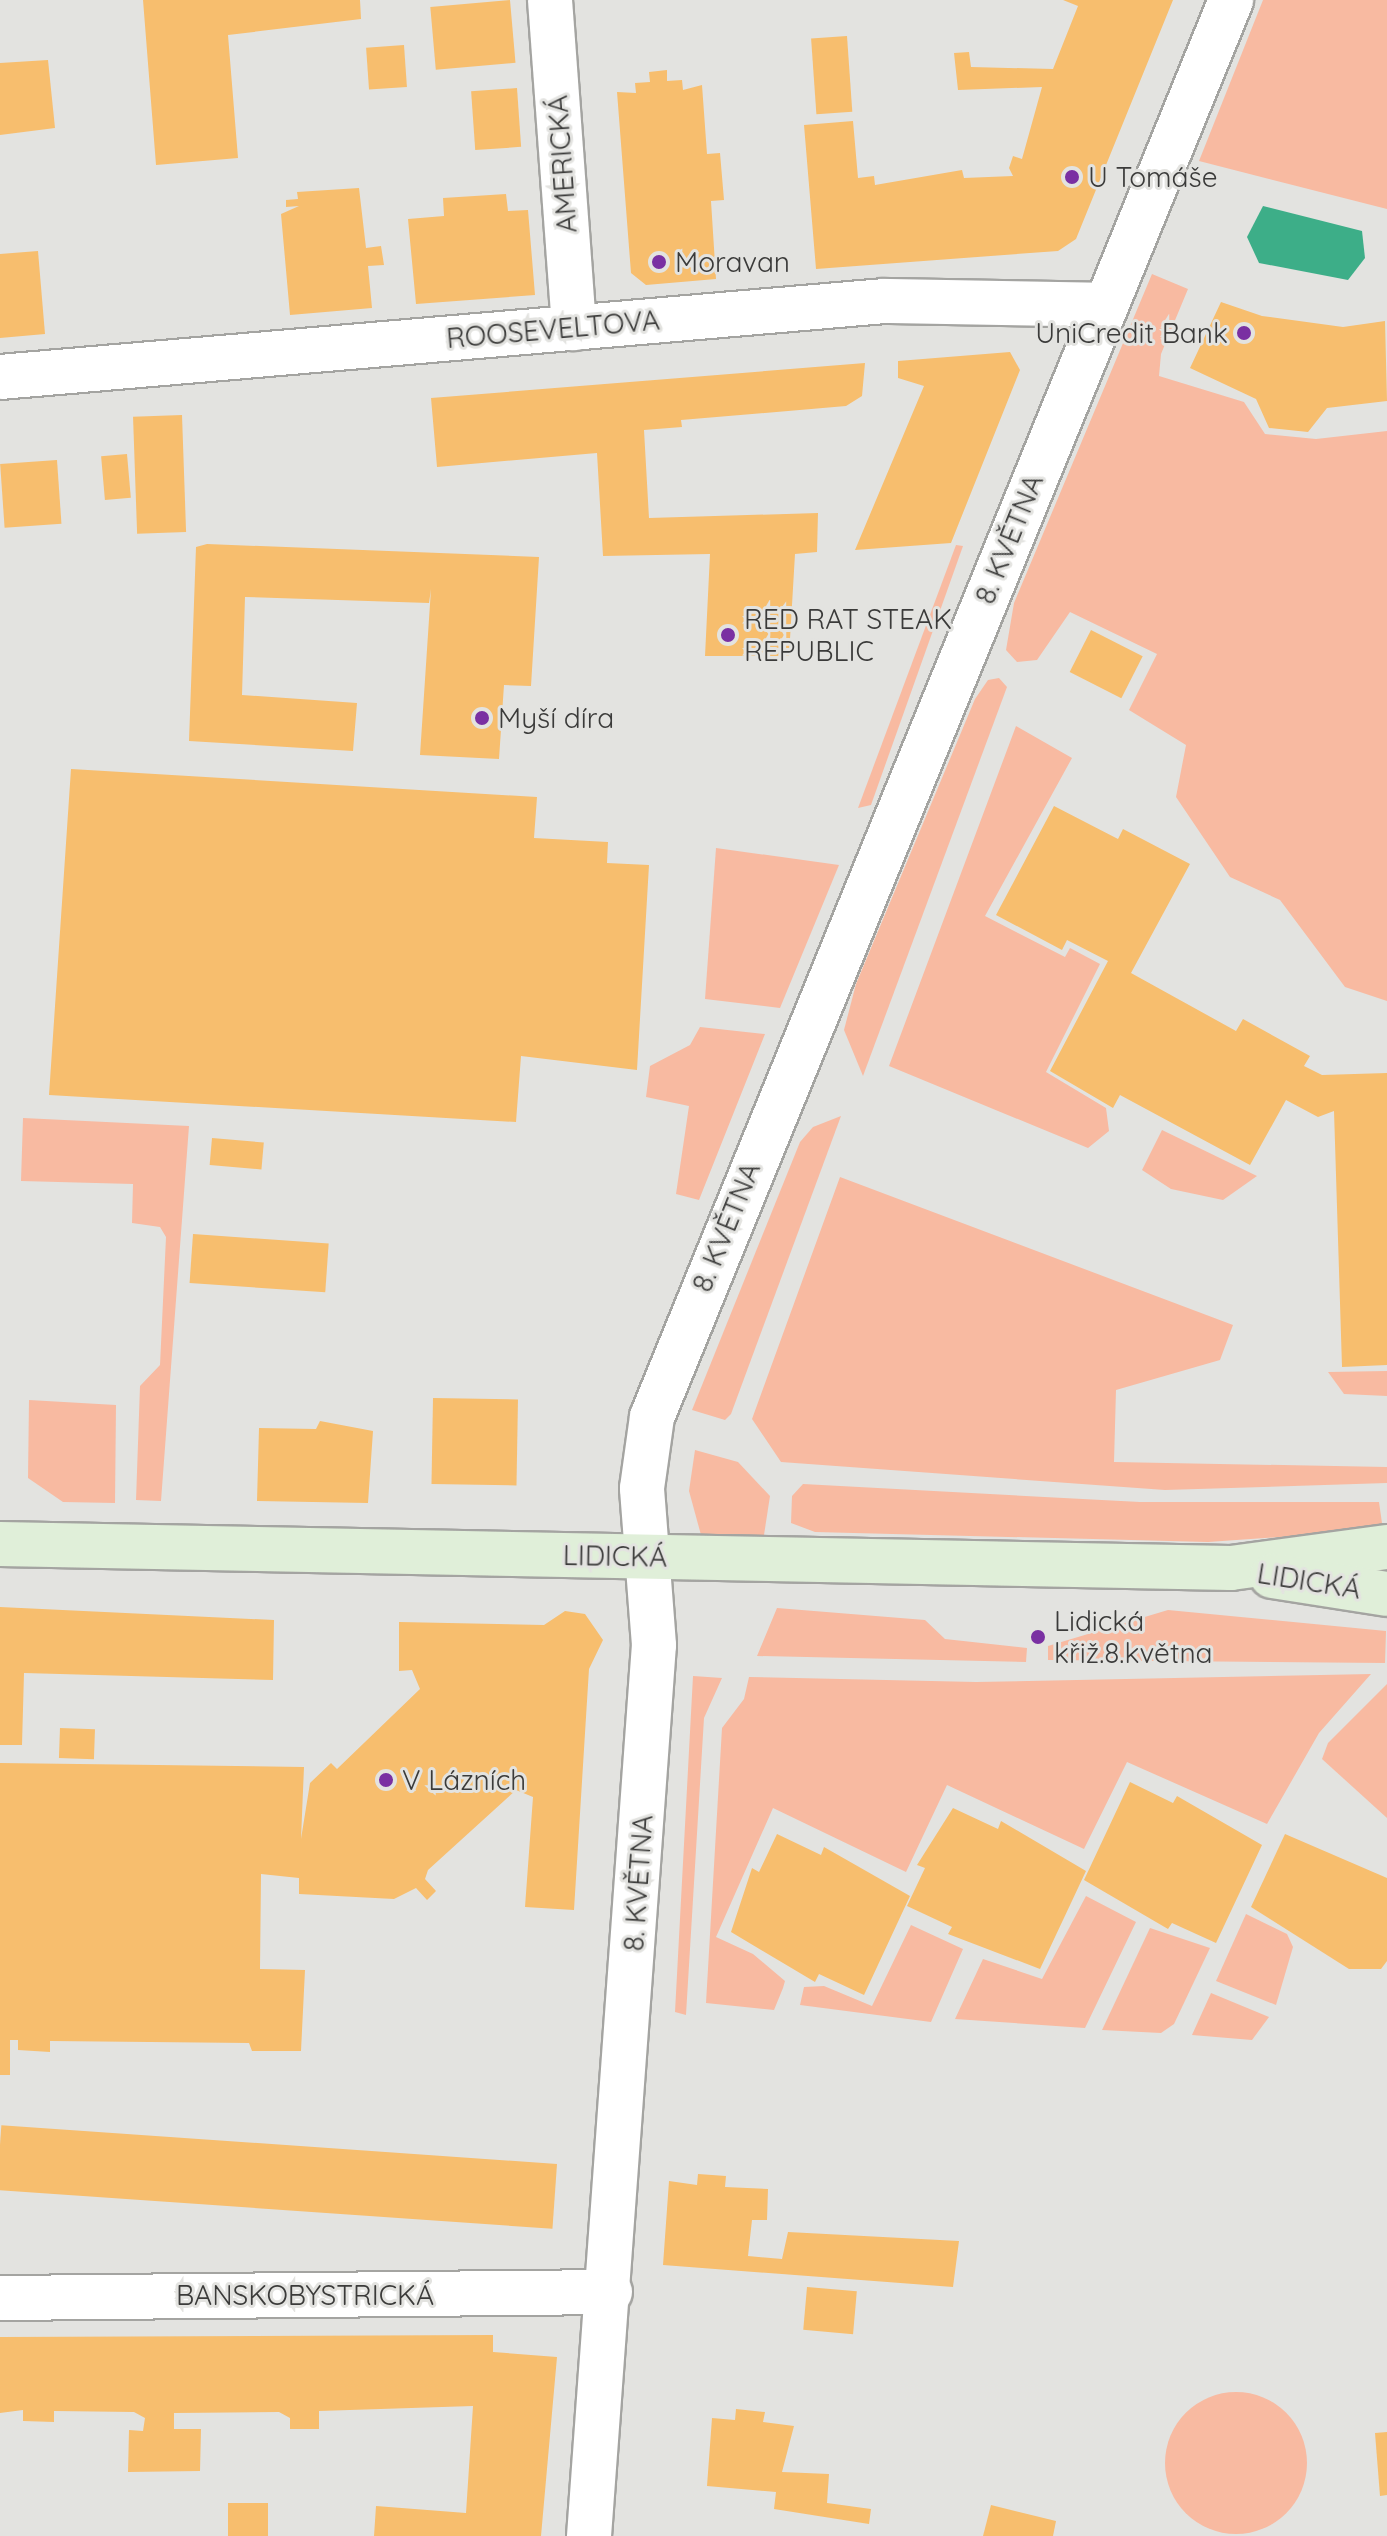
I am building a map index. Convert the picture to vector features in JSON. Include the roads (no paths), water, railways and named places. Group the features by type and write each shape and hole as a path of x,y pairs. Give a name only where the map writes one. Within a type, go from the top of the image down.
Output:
{"main road":[{"name":"LIDICKÁ","path":"0,1544 1231,1568 1387,1594"},
{"name":"LIDICKÁ","path":"1231,1568 1387,1547"}],"street":[{"name":"AMERICKÁ","path":"550,0 574,328"},
{"name":"8. KVĚTNA","path":"589,2536 610,2292 654,1645 642,1488 660,1386 1231,0"},
{"name":"ROOSEVELTOVA","path":"0,377 884,301 1106,305"},
{"name":"BANSKOBYSTRICKÁ","path":"0,2298 610,2292"}],"place":[{"name":"U Tomáše","path":"1072,177"},
{"name":"Moravan","path":"659,262"},
{"name":"UniCredit Bank","path":"1244,333"},
{"name":"RED RAT STEAK REPUBLIC","path":"728,635"},
{"name":"Myší díra","path":"482,718"},
{"name":"Lidická křiž.8.května","path":"1038,1637"},
{"name":"V Lázních","path":"386,1780"}]}
